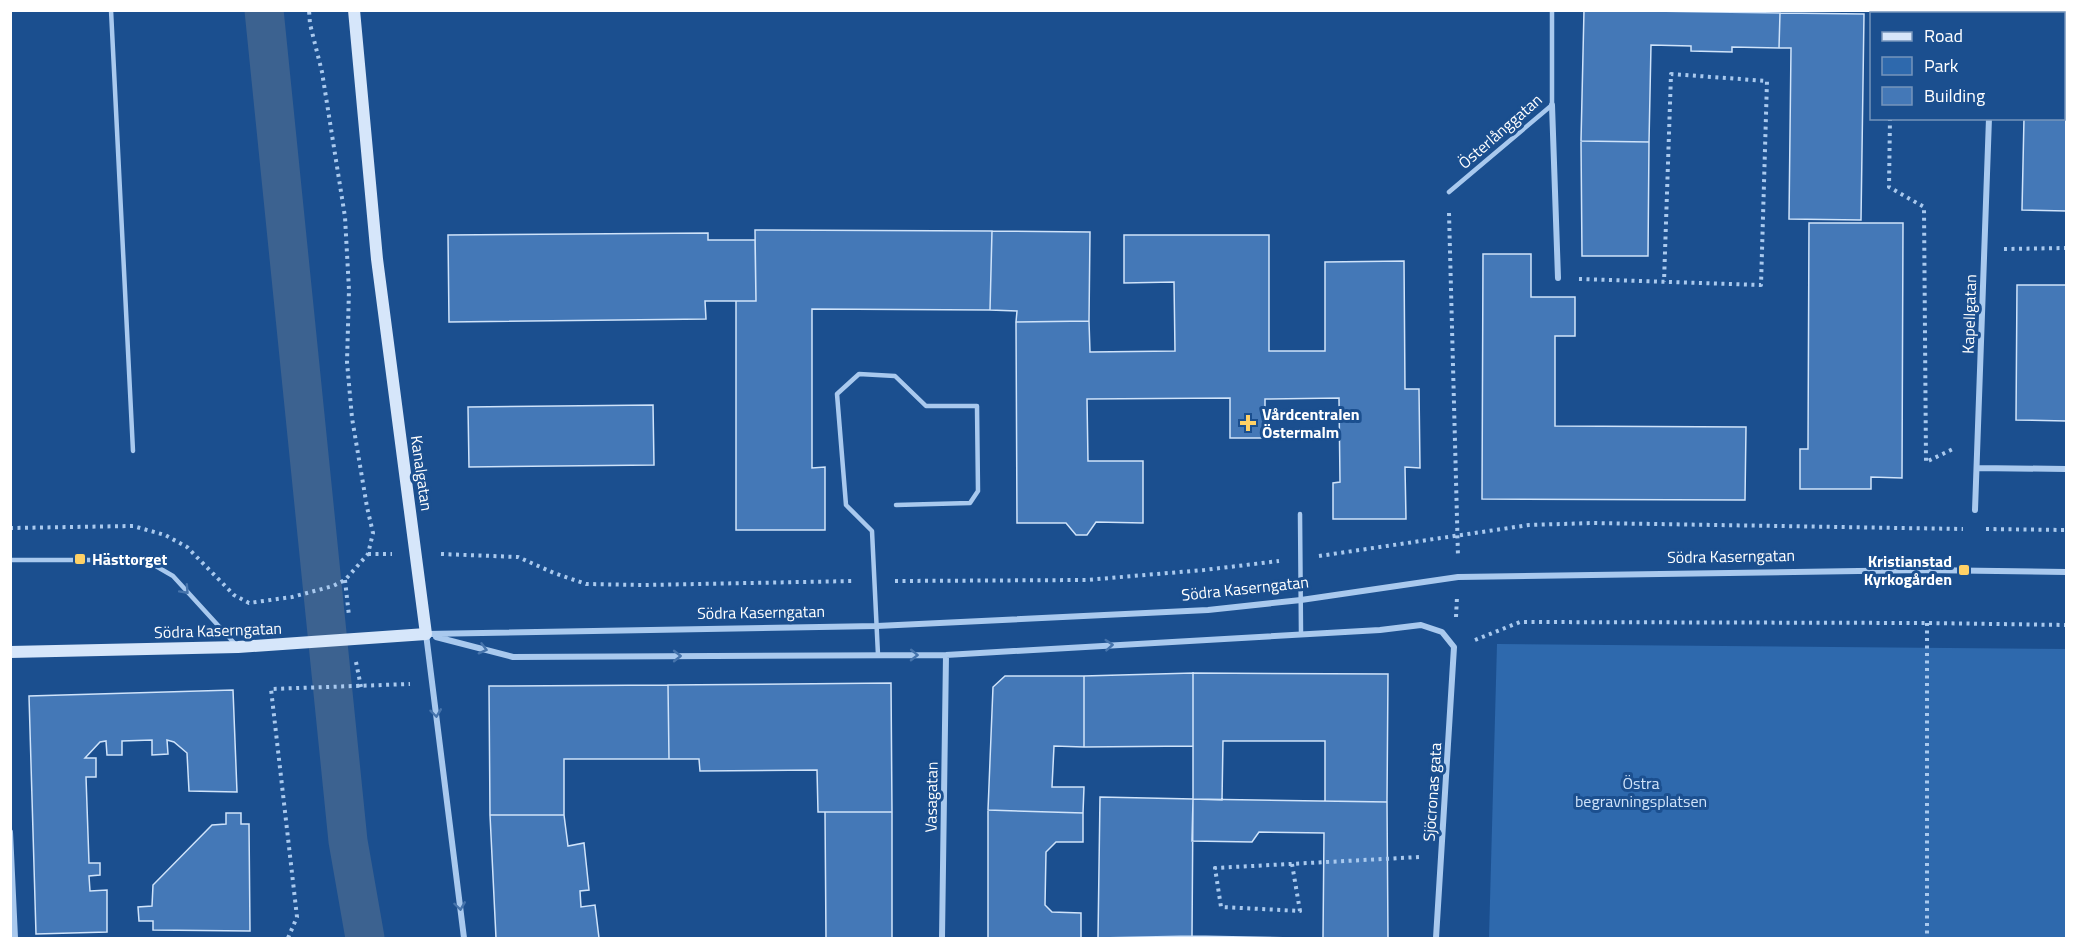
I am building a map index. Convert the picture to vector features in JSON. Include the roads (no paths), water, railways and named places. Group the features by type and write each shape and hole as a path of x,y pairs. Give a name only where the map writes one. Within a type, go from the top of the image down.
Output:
{"street":[{"name":"Kanalgatan","path":"354,10 377,259 464,939"},
{"path":"1552,105 1558,278"},
{"name":"Kapellgatan","path":"1975,510 1989,120"},
{"path":"1977,468 2067,469"},
{"name":"Södra Kaserngatan","path":"10,652 238,647 426,634 877,626 1208,610 1301,600 1458,578 1923,570 2067,572"},
{"name":"Södra Kaserngatan","path":"426,634 513,657 946,655 1380,630 1421,625 1442,632 1454,647"},
{"name":"Sjöcronas gata","path":"1436,939 1454,647"},
{"name":"Vasagatan","path":"942,939 946,655"},
{"path":"10,832 15,939"}],"lane":[{"path":"111,10 133,451"},
{"name":"Österlånggatan","path":"1449,192 1552,105 1551,10"},
{"path":"878,655 872,531 846,505 837,394 859,374 895,376 926,406 976,406 978,491 970,503 896,505"},
{"path":"1300,514 1301,634"},
{"path":"10,560 124,560 154,565 172,576 238,647"}],"waterway":[{"path":"264,10 348,841 365,938"}],"place":[{"name":"Vårdcentralen Östermalm","path":"1248,423"},
{"name":"Hästtorget","path":"80,559"},
{"name":"Kristianstad Kyrkogården","path":"1964,570"}],"park label":[{"name":"Östra begravningsplatsen","path":"1641,792"}]}
